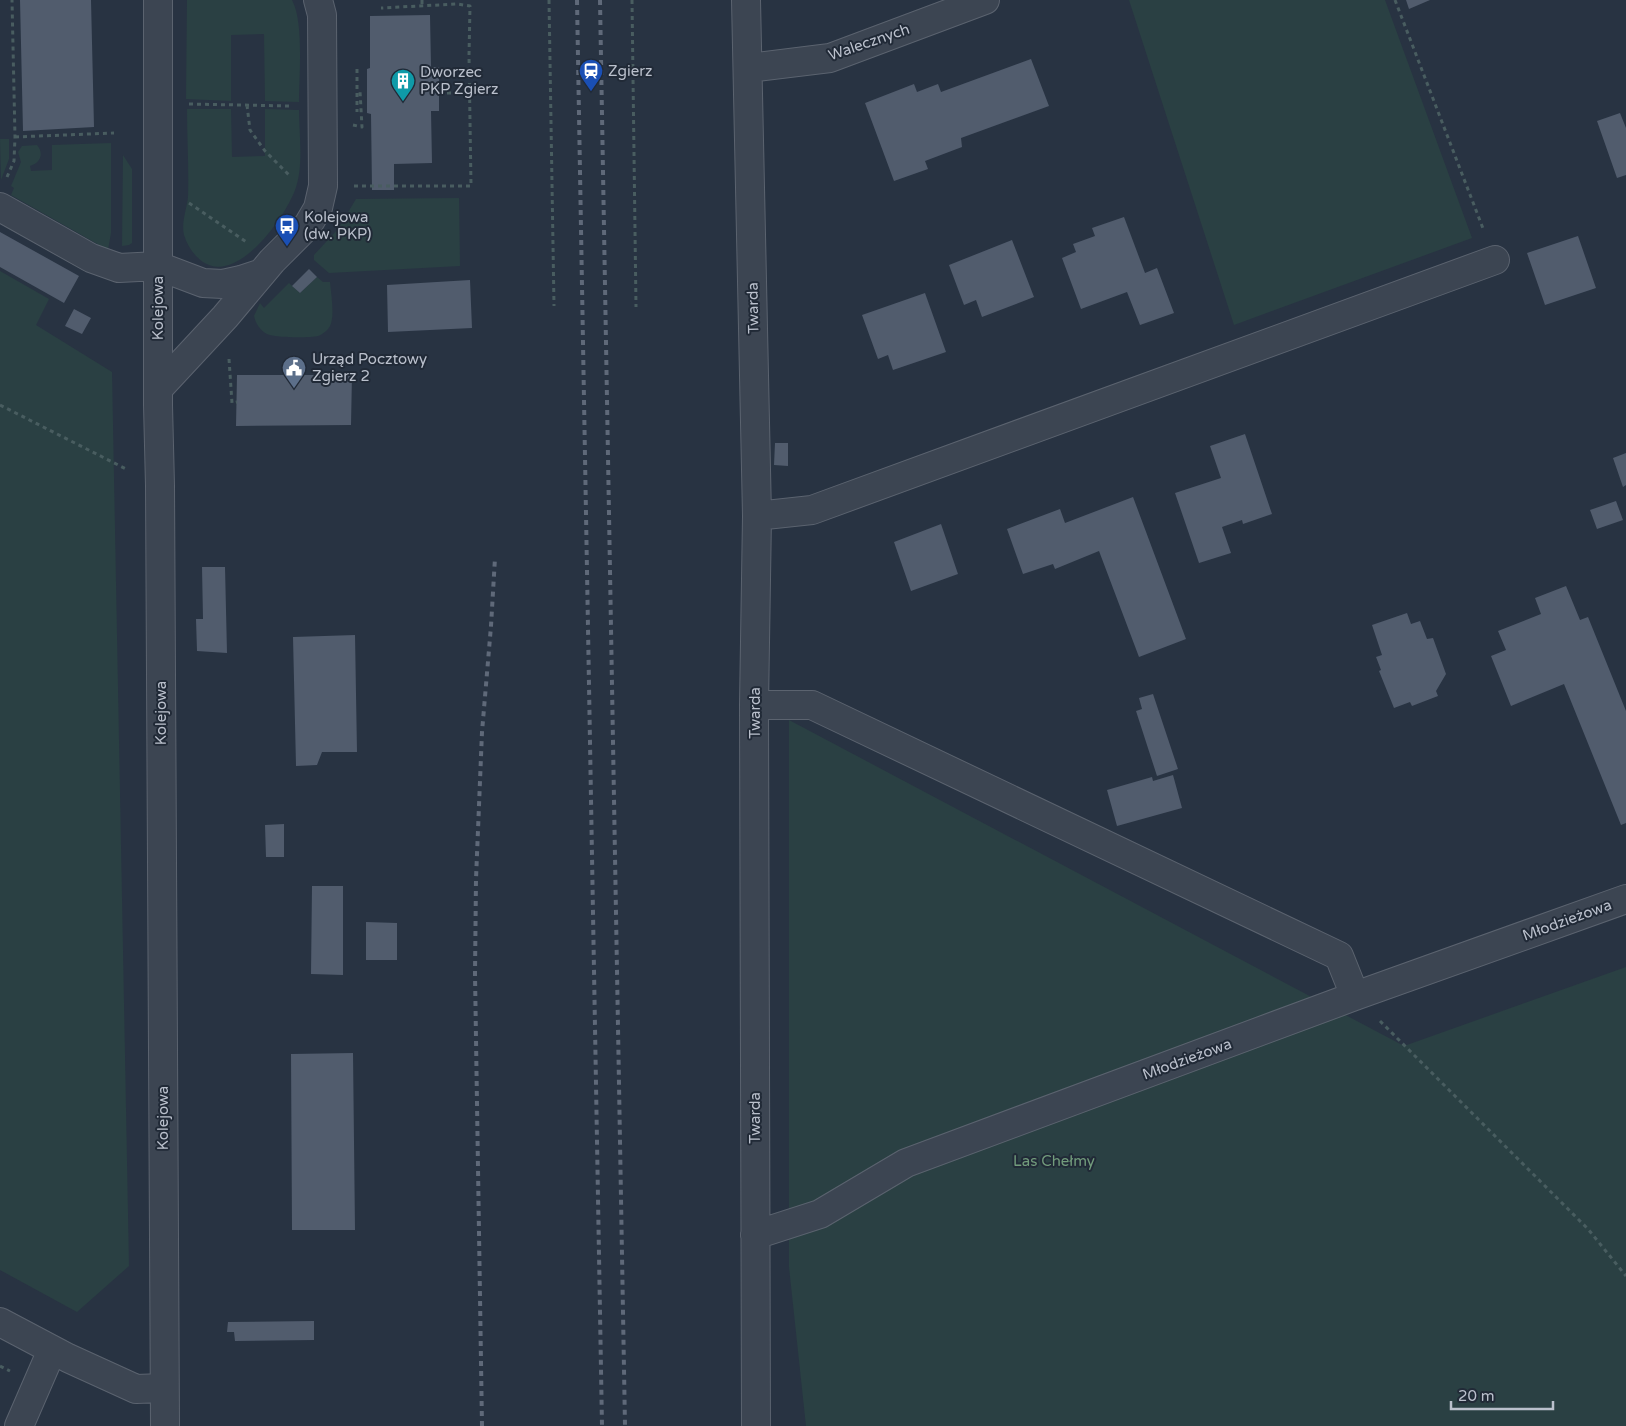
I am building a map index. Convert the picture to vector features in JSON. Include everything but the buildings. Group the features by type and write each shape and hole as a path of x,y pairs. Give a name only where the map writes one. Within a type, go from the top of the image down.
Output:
{"street":[{"name":"Kolejowa","path":"158,0 158,389 164,1426"},
{"path":"158,389 308,224 318,208 323,186 323,112 322,15 318,0"},
{"name":"Twarda","path":"746,0 749,68 757,516 754,705 756,1426"},
{"name":"Walecznych","path":"749,68 830,58 986,0"},
{"path":"2,196 91,258 120,268 158,266 203,283 223,284 241,280 267,267"},
{"path":"757,516 812,510 1495,260"},
{"path":"754,705 812,705 1339,956 1355,996"},
{"name":"Młodzieżowa","path":"755,1235 820,1214 906,1163 1355,996 1626,899"},
{"path":"0,1322 52,1350 136,1389 164,1388"},
{"path":"19,1426 52,1350"}],"path":[{"path":"2,196 14,160 12,0"},
{"path":"422,0 422,5"},
{"path":"247,105 250,130 265,151 297,183 323,186 471,186 470,0"},
{"path":"549,0 554,306"},
{"path":"632,0 636,307"},
{"path":"1395,0 1495,260"},
{"path":"381,8 447,2 470,6"},
{"path":"158,104 299,106 323,112 362,127 357,69"},
{"path":"359,91 367,91"},
{"path":"357,112 359,91"},
{"path":"439,93 470,93"},
{"path":"14,137 114,133"},
{"path":"186,200 255,248 267,267"},
{"path":"230,382 232,403 237,402"},
{"path":"0,404 160,486"},
{"path":"1355,996 1588,1229 1626,1276"}],"green space":[{"path":"187,0 292,0 296,10 299,35 299,102 265,101 264,34 231,35 231,101 186,99"},
{"path":"1129,0 1385,0 1472,238 1234,325"},
{"path":"187,109 231,109 232,157 265,156 265,109 299,110 300,161 298,181 290,202 271,231 258,245 245,256 231,264 217,267 203,262 191,250 184,235 183,230 188,197"},
{"path":"0,139 9,139 9,159 1,180"},
{"path":"111,143 111,233 108,250 11,195 14,188 11,186 21,162 18,152 22,146 37,145 39,148 41,154 39,160 30,166 31,171 52,170 52,145"},
{"path":"123,155 132,169 132,243 122,246"},
{"path":"459,198 460,266 329,273 314,260 314,255 338,229 356,199"},
{"path":"0,271 49,299 36,325 112,372 129,1266 77,1312 0,1270"},
{"path":"317,277 323,282 330,282 332,317 327,330 318,336 292,337 267,334 260,329 254,316 260,303 264,308 289,283 300,293"},
{"name":"Las Chełmy","path":"789,720 1404,1046 1626,967 1626,1426 806,1426 789,1267"}],"railway":[{"path":"577,0 602,1426"},
{"path":"600,0 625,1426"},
{"path":"482,1426 475,974 476,879 482,732 495,558"}],"place":[{"name":"Zgierz","path":"591,92"},
{"name":"Dworzec PKP Zgierz","path":"403,102"},
{"name":"Kolejowa (dw. PKP)","path":"287,247"},
{"name":"Urząd Pocztowy Zgierz 2","path":"294,389"}]}
